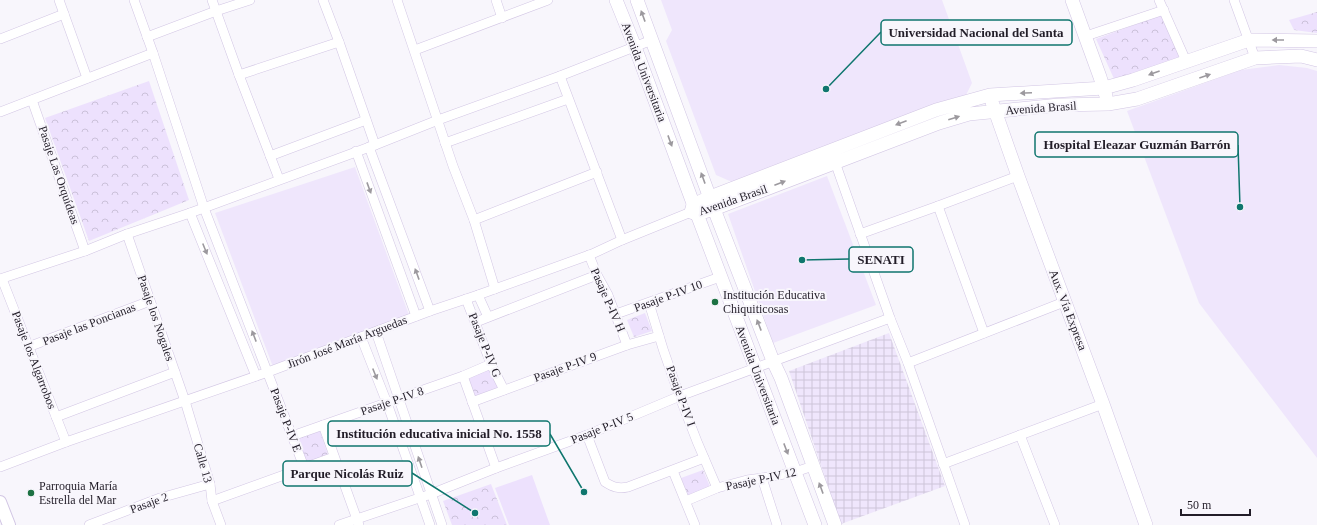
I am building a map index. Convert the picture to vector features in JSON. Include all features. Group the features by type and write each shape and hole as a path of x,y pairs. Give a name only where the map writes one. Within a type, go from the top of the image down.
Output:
{"main road":[{"name":"Avenida Universitaria","path":"616,0 635,47 694,210 815,525"},
{"name":"Avenida Universitaria","path":"637,0 712,203 773,361 781,378 835,525"},
{"path":"1072,0 1086,36 1108,104"},
{"name":"Avenida Brasil","path":"694,210 936,110 990,95 1104,88 1133,80 1249,40 1317,41"},
{"name":"Avenida Brasil","path":"712,203 835,162 939,122 969,114 1059,105 1108,104 1137,99 1255,58 1301,56 1317,60"},
{"name":"Aux. Vía Expresa","path":"990,95 994,111 1103,404 1146,525"}],"street":[{"path":"59,0 87,78"},
{"name":"Pasaje P-IV E","path":"134,0 204,208 304,467"},
{"path":"212,0 279,179"},
{"path":"147,37 250,0"},
{"path":"323,0 366,120 372,146 430,311"},
{"path":"397,0 453,166 474,220 495,289"},
{"path":"496,0 502,18"},
{"path":"414,50 548,0"},
{"path":"1159,0 1186,61"},
{"path":"1234,0 1255,58"},
{"path":"1086,36 1164,10"},
{"path":"0,39 64,14"},
{"path":"1,279 85,251 127,234 204,208 560,76 652,40"},
{"path":"239,75 339,42"},
{"path":"0,112 153,53"},
{"path":"560,76 622,240"},
{"path":"445,143 568,99"},
{"name":"Pasaje Las Orquídeas","path":"32,100 85,251"},
{"path":"270,156 366,120"},
{"path":"356,151 416,316"},
{"path":"835,162 965,525"},
{"path":"474,220 597,172"},
{"path":"860,234 1018,176"},
{"path":"938,206 984,333"},
{"name":"Jirón José María Arguedas","path":"0,467 66,442 268,372 416,316 478,296 589,255 694,210"},
{"path":"190,213 256,376"},
{"name":"Pasaje los Nogales","path":"127,234 185,401"},
{"name":"Pasaje P-IV H","path":"589,255 597,275 608,295 627,344"},
{"path":"476,322 597,275"},
{"name":"Pasaje P-IV 10","path":"616,314 720,277"},
{"name":"Pasaje los Algarrobos","path":"1,279 66,442"},
{"path":"478,296 488,317"},
{"name":"Pasaje P-IV G","path":"466,299 491,364 504,390"},
{"name":"Pasaje las Poncianas","path":"28,347 150,301"},
{"path":"908,363 1064,302"},
{"name":"Pasaje P-IV I","path":"649,303 680,396 717,488"},
{"name":"Pasaje P-IV 5","path":"339,525 357,522 496,468 587,435 680,396 890,318"},
{"path":"376,332 442,525"},
{"name":"Pasaje P-IV 9","path":"472,402 627,344 659,336"},
{"path":"361,337 387,403 430,525"},
{"name":"Pasaje P-IV 8","path":"292,436 463,376 491,364"},
{"path":"56,417 175,372"},
{"path":"463,376 496,468"},
{"name":"Calle 13","path":"185,401 210,484 212,500 220,525"},
{"path":"943,464 1103,404"},
{"path":"323,425 357,522"},
{"path":"587,435 605,482 620,488 628,488 704,458"},
{"path":"1020,435 1055,525"},
{"path":"212,500 334,457"},
{"name":"Pasaje P-IV 12","path":"686,501 717,488 747,480 795,472 813,466"},
{"path":"673,470 695,525"},
{"path":"762,478 777,525"},
{"name":"Pasaje 2","path":"89,525 160,498 210,484"},
{"path":"0,502 9,525"}],"shaded area":[{"path":"661,0 942,0 972,83 966,95 732,182 716,175 666,41 672,30"},
{"path":"1279,65 1307,68 1317,71 1317,458 1199,303 1127,111 1241,70"},
{"path":"355,167 409,315 273,367 215,213"},
{"path":"827,176 876,305 773,343 728,214"},
{"path":"889,333 945,486 841,524 789,371"}],"green space":[{"path":"1317,12 1317,33 1294,30 1289,20"},
{"path":"1164,14 1182,59 1115,81 1096,39"},
{"path":"149,81 189,200 89,241 45,118"},
{"path":"645,313 652,331 634,337 627,320"},
{"path":"491,369 499,389 476,397 467,378"},
{"path":"320,431 328,455 307,462 297,437"},
{"path":"703,470 711,489 689,497 681,478"},
{"path":"532,475 550,525 509,525 495,488"},
{"path":"491,484 507,525 452,525 443,501"}],"place":[{"name":"Universidad Nacional del Santa","path":"826,89"},
{"name":"Hospital Eleazar Guzmán Barrón","path":"1240,207"},
{"name":"SENATI","path":"802,260"},
{"name":"Institución Educativa Chiquiticosas","path":"715,302"},
{"name":"Institución educativa inicial No. 1558","path":"584,492"},
{"name":"Parroquia María Estrella del Mar","path":"31,493"},
{"name":"Parque Nicolás Ruiz","path":"475,513"}]}
